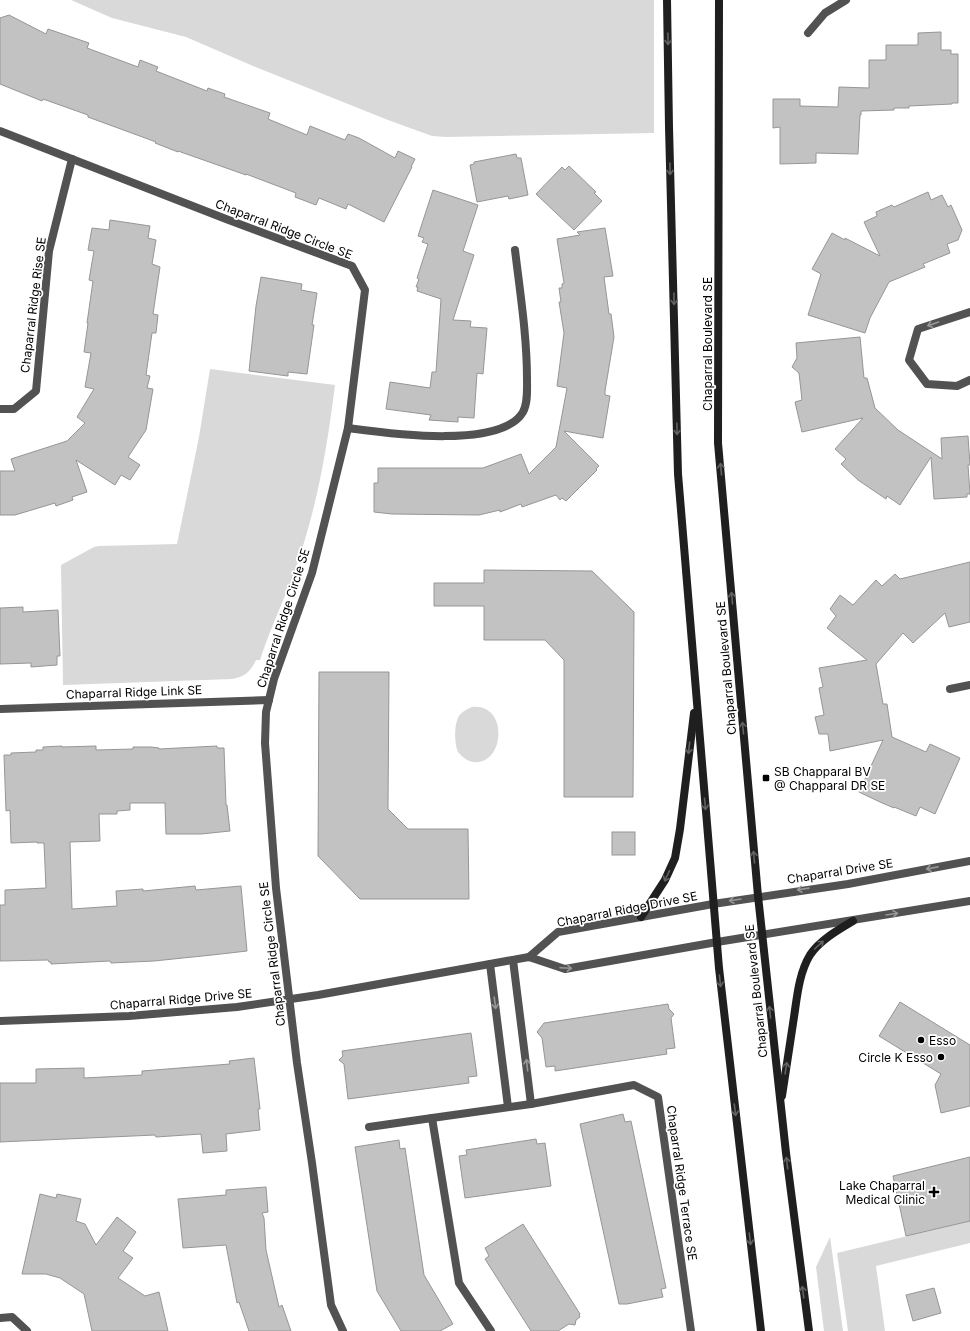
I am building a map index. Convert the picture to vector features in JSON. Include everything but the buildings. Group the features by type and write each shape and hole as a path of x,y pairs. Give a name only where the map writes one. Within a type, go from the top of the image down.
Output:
{"main road":[{"path":"667,0 678,474 716,942 761,1331"},
{"name":"Chaparral Boulevard SE","path":"719,0 718,443 758,896 780,1107 809,1331"},
{"path":"641,917 665,880 674,858 680,829 696,696"},
{"path":"780,1107 796,1002 803,970 815,949 830,936 853,921"}],"street":[{"path":"808,33 825,13 846,0"},
{"name":"Chaparral Ridge Circle SE","path":"0,132 352,266 365,290 348,428 312,574 280,659 269,700 265,723 265,758 276,888 297,1063 331,1305 343,1331"},
{"name":"Chaparral Ridge Rise SE","path":"0,408 14,409 36,391 49,251 72,159"},
{"path":"348,428 415,436 466,435 498,429 515,420 520,415 526,401 527,372 521,298 515,250"},
{"path":"970,312 918,330 910,360 927,384 957,386 970,380"},
{"path":"950,689 970,685"},
{"name":"Chaparral Ridge Link SE","path":"0,709 269,700"},
{"name":"Chaparral Drive SE","path":"713,904 758,896 848,884 970,861"},
{"path":"716,942 970,901"},
{"name":"Chaparral Ridge Drive SE","path":"529,957 558,932 713,904"},
{"name":"Chaparral Ridge Drive SE","path":"0,1021 129,1016 237,1007 289,1000 529,957 565,969 716,942"},
{"path":"513,960 531,1104"},
{"path":"490,964 508,1107"},
{"name":"Chaparral Ridge Terrace SE","path":"368,1127 531,1104 634,1085 658,1097 691,1331"},
{"path":"432,1118 459,1284 491,1331"},
{"path":"0,1318 12,1317 27,1331"}],"shaded area":[{"path":"71,0 654,0 654,133 432,136 258,68 186,37 112,18"},
{"path":"210,369 335,385 322,468 308,529 298,563 260,660 256,660 250,670 244,675 232,679 63,685 61,565 94,547 99,546 177,544 199,437"},
{"path":"472,707 484,708 492,714 497,724 497,745 492,755 484,761 469,761 461,756 458,752 456,744 455,734 457,719 465,710"},
{"path":"970,1221 970,1243 876,1266 885,1331 848,1331 837,1253"},
{"path":"830,1237 843,1331 824,1331 816,1267"}],"place":[{"name":"SB Chapparal BV @ Chapparal DR SE","path":"766,778"},
{"name":"Esso","path":"921,1040"},
{"name":"Circle K Esso","path":"941,1057"},
{"name":"Lake Chaparral Medical Clinic","path":"934,1192"}]}
